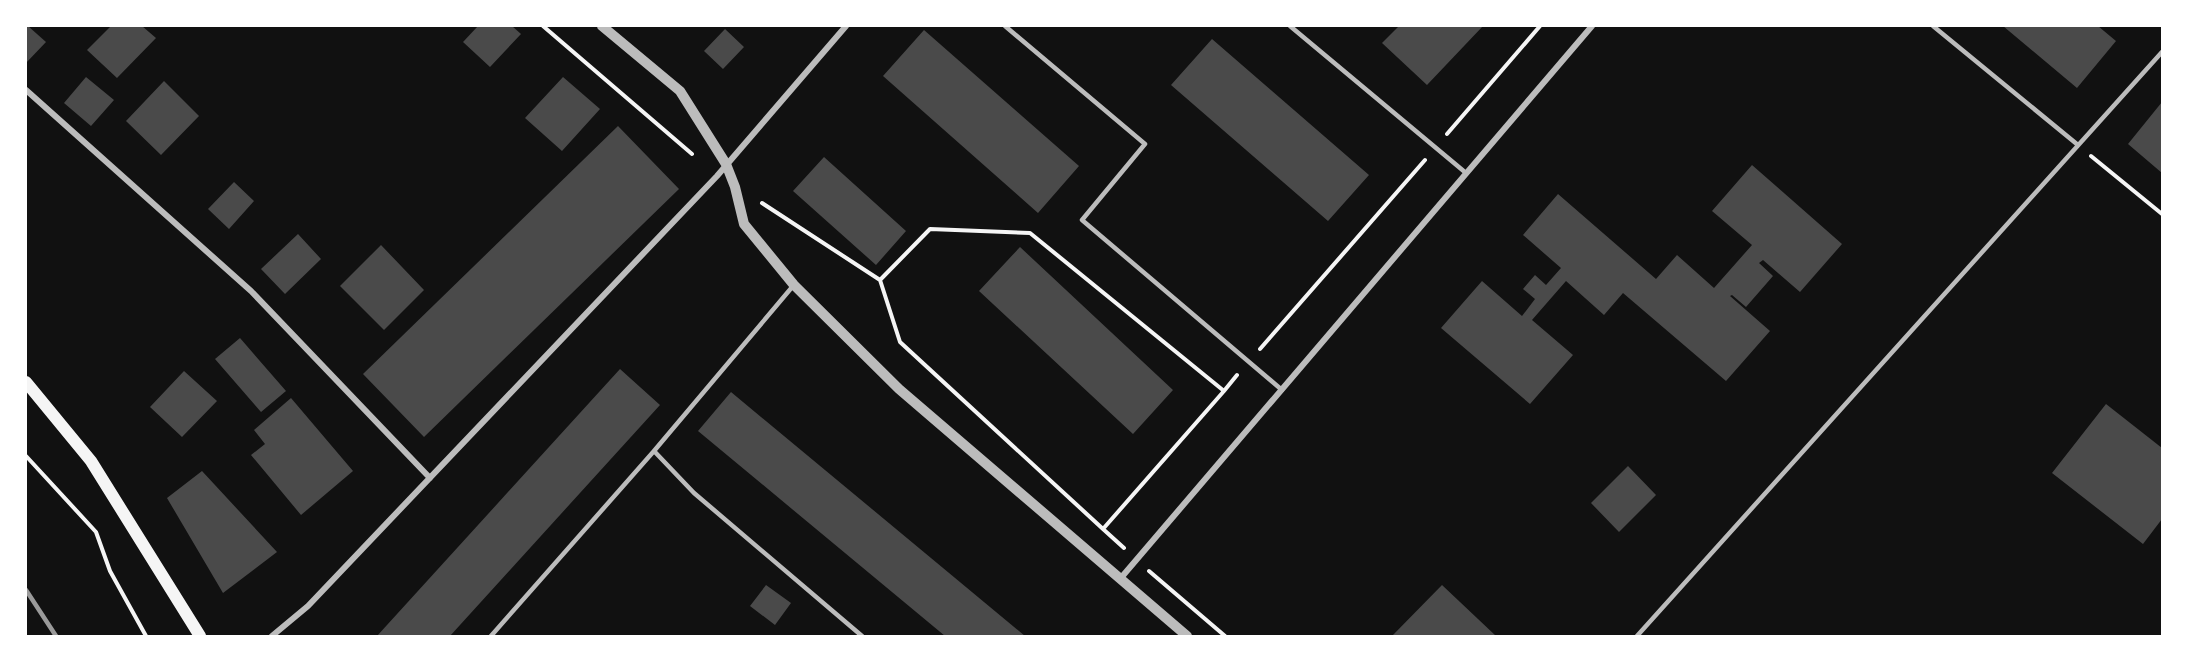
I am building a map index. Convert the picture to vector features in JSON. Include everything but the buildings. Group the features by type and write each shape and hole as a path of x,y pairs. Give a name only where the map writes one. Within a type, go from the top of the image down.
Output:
{"main road":[{"path":"26,382 91,461 200,636"}],"street":[{"path":"602,26 680,91 726,164 735,187 744,224 794,285 899,389 1187,636"},
{"path":"272,636 308,606 709,185 846,26"},
{"path":"1120,579 1592,26"},
{"path":"26,90 251,291 430,478"}],"lane":[{"path":"1005,26 1145,144 1082,220 1282,390"},
{"path":"1290,26 1466,173"},
{"path":"1933,26 2078,145"},
{"path":"1637,636 2163,52"},
{"path":"491,636 654,451 794,285"},
{"path":"654,451 694,493 861,636"}],"path":[{"path":"2078,145 2163,214"},
{"path":"26,456 96,532 110,571 146,636"}],"railway":[{"path":"26,590 56,636"}]}
